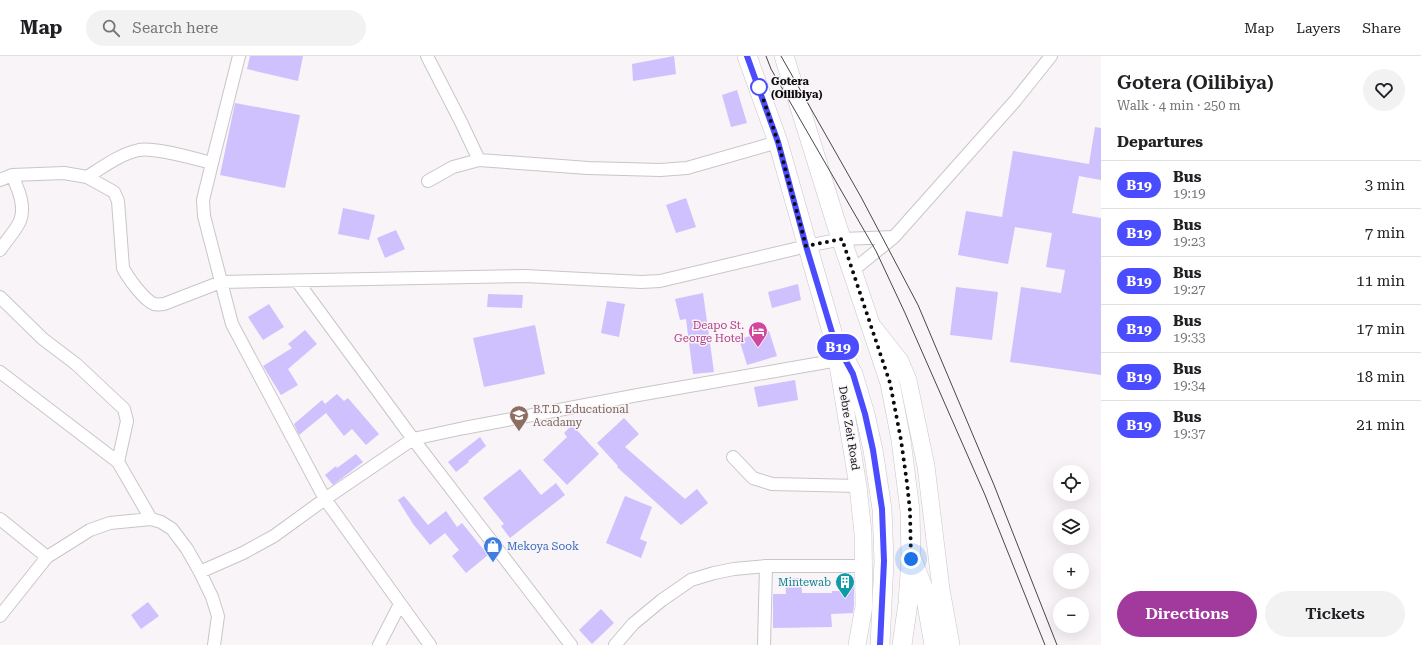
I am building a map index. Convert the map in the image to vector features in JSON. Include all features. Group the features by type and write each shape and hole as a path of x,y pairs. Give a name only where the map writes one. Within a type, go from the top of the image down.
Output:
{"main road":[{"name":"Debre Zeit Road","path":"748,56 778,142 806,246 834,339 838,360 858,486 863,533 864,606 857,645"},
{"path":"784,56 852,271 890,383 901,440 910,511 911,559 908,603 902,645"},
{"path":"870,323 900,361 908,380 926,466 941,589 951,645"},
{"path":"834,339 853,374 865,414 873,450 882,509 884,561 880,645"},
{"path":"911,559 925,593 934,645"}],"street":[{"path":"239,56 203,200 204,216 232,324 325,499 430,645"},
{"path":"427,56 479,160"},
{"path":"852,271 894,237 1016,101 1051,56"},
{"path":"428,181 453,167 479,160 588,168 660,170 687,168 778,142"},
{"path":"87,177 119,157 140,150 155,150 212,163"},
{"path":"0,180 12,175 64,173 87,177 114,192 118,201 123,268 126,275 147,299 155,304 164,304 221,282 525,276 642,282 660,281 806,246 842,239 894,237"},
{"path":"0,250 20,221 22,212 20,196 12,175"},
{"path":"297,281 413,439 571,645"},
{"path":"0,297 43,339 76,364 124,409 127,421 118,462"},
{"path":"200,572 243,553 274,536 413,439 600,402 838,360"},
{"path":"0,372 118,462 151,519"},
{"path":"733,457 753,478 772,484 858,486"},
{"path":"0,519 47,557"},
{"path":"0,616 47,557 90,530 110,523 151,519 161,522 172,529 187,549 200,572 212,597 218,616 214,645"},
{"path":"616,645 633,624 662,600 691,580 734,569 766,566 864,566"},
{"path":"764,645 766,566"},
{"path":"380,645 400,604"}],"building":[{"path":"250,56 303,56 298,81 247,69"},
{"path":"674,56 676,74 633,81 632,64"},
{"path":"737,90 747,123 731,127 722,95"},
{"path":"235,103 300,115 285,188 220,175"},
{"path":"1095,127 1101,128 1101,180 1079,176 1072,213 1101,218 1101,375 1010,362 1021,287 1061,293 1065,270 1046,267 1052,233 1015,227 1008,264 958,255 966,211 1002,217 1013,151 1089,164"},
{"path":"686,198 696,227 676,233 666,205"},
{"path":"343,208 375,215 369,240 338,234"},
{"path":"396,230 405,249 385,258 377,238"},
{"path":"798,284 801,300 772,308 768,292"},
{"path":"956,287 998,292 992,340 950,335"},
{"path":"703,293 714,372 693,374 686,319 680,320 675,299"},
{"path":"488,294 523,295 522,308 487,307"},
{"path":"607,301 625,304 619,337 601,333"},
{"path":"269,304 284,327 263,340 248,317"},
{"path":"535,325 545,374 484,387 473,338"},
{"path":"305,330 317,344 288,369 298,385 281,395 263,366 292,348 288,344"},
{"name":"Deapo St. George Hotel","path":"769,331 777,356 747,365 739,339"},
{"path":"795,380 798,400 758,407 754,387"},
{"path":"337,394 344,401 348,398 379,434 366,445 352,429 344,436 326,413 299,435 294,424 322,400 325,404"},
{"path":"624,418 639,434 625,447 685,499 697,489 708,503 681,525 617,467 618,466 597,443"},
{"path":"572,425 599,454 567,485 543,460 567,437 564,433"},
{"path":"480,437 486,446 456,472 448,462"},
{"path":"356,454 363,462 333,485 325,475 336,466 337,468"},
{"path":"520,469 541,495 556,483 565,495 510,538 501,526 504,524 483,498"},
{"path":"404,496 428,525 446,511 457,527 462,523 488,555 466,573 452,556 459,550 445,533 430,545 413,524 398,500"},
{"path":"625,496 652,507 640,539 647,542 641,558 606,543"},
{"path":"785,578 801,578 802,593 832,593 832,591 840,591 840,588 854,587 853,613 831,614 832,627 773,628 773,594 786,594"},
{"path":"148,602 159,616 141,629 131,615"},
{"path":"601,609 614,623 592,644 579,630"}],"tram line":[{"path":"766,56 771,69 876,251 985,495 1045,645"},
{"path":"781,56 861,197 918,305 994,485 1057,645"}],"bus line":[{"name":"B19","path":"747,56 778,142 806,246 834,339 853,374 865,414 873,450 882,509 884,561 880,645"}],"place":[{"name":"Gotera (Oilibiya)","path":"759,87"},
{"name":"Deapo St. George Hotel","path":"758,348"},
{"name":"B.T.D. Educational Acadamy","path":"519,432"},
{"name":"Mekoya Sook","path":"493,563"},
{"name":"Mintewab","path":"845,599"}],"route":[{"path":"759,87 778,142 806,246 842,239 890,383 901,440 907,483 910,511 911,559"}]}
